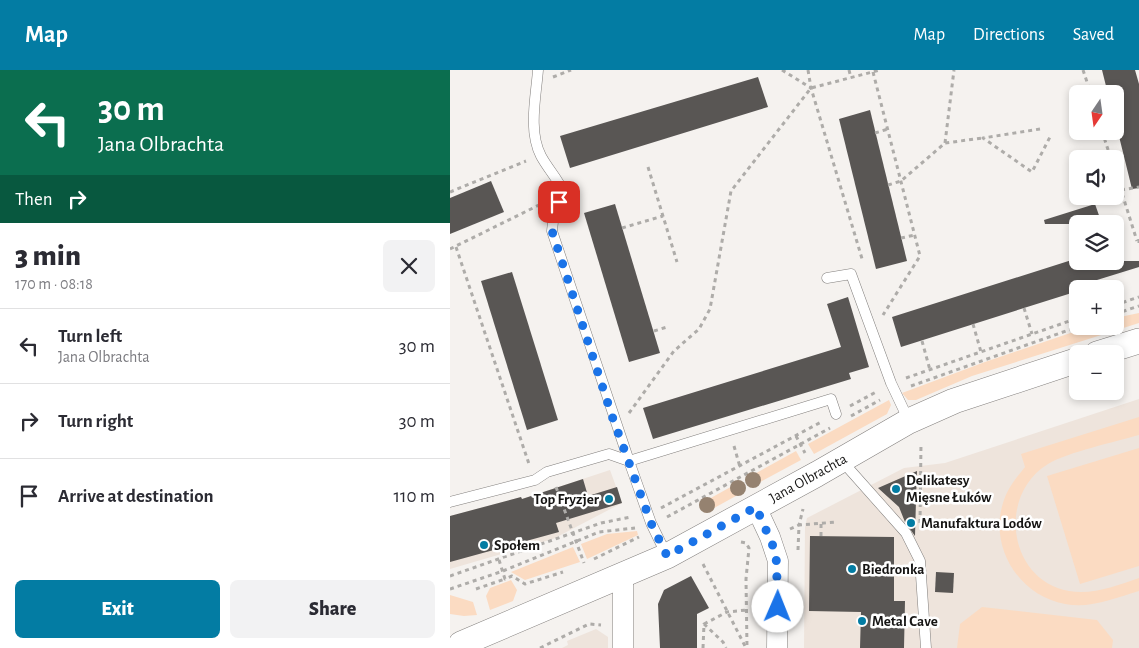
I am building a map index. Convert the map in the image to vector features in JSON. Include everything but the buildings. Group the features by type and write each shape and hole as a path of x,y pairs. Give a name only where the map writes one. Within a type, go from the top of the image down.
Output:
{"street":[{"path":"1124,346 1139,341"},
{"name":"Jana Olbrachta","path":"458,641 623,576 667,556 842,461 880,436 909,421 963,398 1069,363"},
{"path":"756,507 770,537 778,561 777,648"},
{"path":"623,576 623,648"}],"lane":[{"path":"538,70 534,136 541,155 560,183 564,193 554,212 552,231 629,461 646,520 667,556"},
{"path":"827,278 851,274 893,387 909,421"},
{"path":"450,502 535,480 547,472 609,454 629,461 832,399 840,417"},
{"path":"842,461 906,533 920,561 926,648"}],"path":[{"path":"782,70 811,88"},
{"path":"808,70 811,88 864,265"},
{"path":"849,70 851,78"},
{"path":"628,414 674,351 699,329 710,309 731,190 811,88 880,70"},
{"path":"944,143 954,70"},
{"path":"1083,70 1087,85"},
{"path":"873,72 920,256 880,320 877,311"},
{"path":"875,133 888,129"},
{"path":"888,185 901,181 944,143 1040,129"},
{"path":"983,138 1032,172 1050,137"},
{"path":"450,192 541,155"},
{"path":"648,167 678,262"},
{"path":"1124,190 1139,187"},
{"path":"450,249 564,193"},
{"path":"1124,199 1139,247"},
{"path":"622,228 663,216"},
{"path":"901,238 915,235"},
{"path":"456,246 535,480"},
{"path":"1124,302 1139,297"},
{"path":"1124,311 1139,306"},
{"path":"1024,308 1032,334"},
{"path":"450,576 601,523 646,520 676,501 796,436 840,417 893,387 930,370 1069,321"},
{"path":"973,324 981,352"},
{"path":"654,331 666,327"},
{"path":"840,417 893,387 1069,330"},
{"path":"922,341 930,370"},
{"path":"450,589 503,571 599,532 680,511 835,425"},
{"path":"796,436 808,458"},
{"path":"913,448 930,440"},
{"path":"920,561 921,444"},
{"path":"555,483 575,543 584,563"},
{"path":"798,525 800,516 808,503"},
{"path":"576,567 639,538 646,520"},
{"path":"782,532 798,525 837,522"},
{"path":"821,523 821,536"},
{"path":"747,648 746,572 749,548"},
{"path":"499,560 505,579"},
{"path":"702,562 747,648"},
{"path":"476,590 512,576 525,584 569,570"},
{"path":"704,624 727,612 747,610"},
{"path":"704,624 704,648"},
{"path":"704,624 723,642 726,648"}],"shaded area":[{"path":"1139,313 1139,323 1124,328 1124,316"},
{"path":"1069,333 1069,335 1101,335 972,376 916,400 908,400 902,393"},
{"path":"1139,399 1139,648 804,648 805,527 807,518 904,468 945,463"},
{"path":"889,400 891,405 887,414 814,454 808,444"},
{"path":"1139,417 1139,435 1079,451 1048,464 1032,478 1021,495 1016,515 1016,535 1022,554 1033,571 1048,584 1069,591 1087,592 1104,589 1139,578 1139,591 1093,604 1074,605 1049,599 1034,591 1021,580 1012,567 1004,552 1000,536 1003,503 1012,484 1025,467 1021,454"},
{"path":"1139,448 1139,566 1080,584 1047,476"},
{"path":"796,451 801,460 751,487 749,477"},
{"path":"610,470 622,503 553,539 450,569 450,516 521,497 522,499"},
{"path":"736,484 741,484 745,491 705,513 700,504"},
{"path":"637,531 638,535 587,559 581,544 607,534"},
{"path":"573,547 580,562 525,580 511,572"},
{"path":"511,580 517,590 513,601 490,610 486,596 490,588"},
{"path":"450,595 473,602 477,615 450,614"},
{"path":"982,607 1097,620 1113,640 1112,648 957,648 960,624"},
{"path":"596,629 608,637 608,648 562,648 568,645 567,641"}],"place":[{"name":"Delikatesy Mięsne Łuków","path":"896,489"},
{"name":"Top Fryzjer","path":"609,499"},
{"name":"Manufaktura Lodów","path":"911,523"},
{"name":"Społem","path":"484,545"},
{"name":"Biedronka","path":"852,569"},
{"name":"Metal Cave","path":"862,621"}],"route":[{"path":"559,202 554,212 552,231 612,416 651,523 667,556 756,507 770,537 778,561 778,607"}]}
